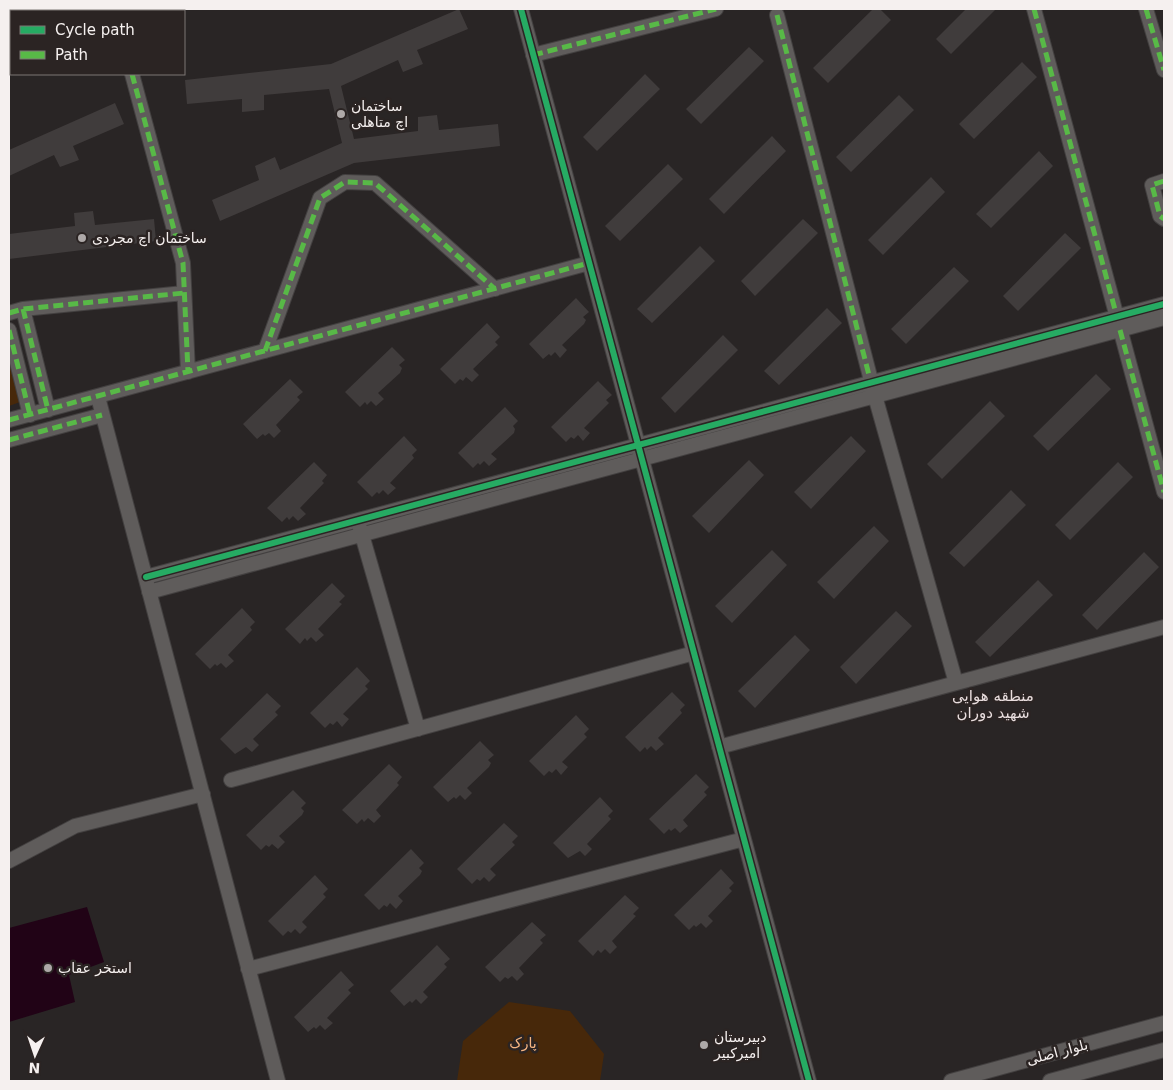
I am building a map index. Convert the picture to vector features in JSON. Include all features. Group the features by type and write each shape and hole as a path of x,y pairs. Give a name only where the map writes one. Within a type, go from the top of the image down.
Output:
{"street":[{"path":"521,9 809,1081"},
{"path":"534,55 716,9"},
{"path":"1034,9 1119,323 1162,472 1164,492"},
{"path":"1146,9 1160,42 1164,70"},
{"path":"777,15 873,390 956,683"},
{"path":"132,75 183,263 188,372"},
{"path":"1164,181 1152,185 1160,216 1164,219"},
{"path":"266,351 320,198 345,182 375,183 495,289"},
{"path":"9,420 589,263"},
{"path":"9,313 23,309 184,293"},
{"path":"149,592 642,459 873,390 1119,323 1164,304"},
{"path":"23,309 48,410"},
{"path":"1119,323 1164,318"},
{"path":"9,330 30,415"},
{"path":"146,577 638,445 873,390"},
{"path":"98,397 278,1081"},
{"path":"9,440 102,415"},
{"path":"358,520 418,729"},
{"path":"719,747 1164,627"},
{"path":"231,780 694,653"},
{"path":"9,861 75,826 203,794"},
{"path":"248,968 744,839"},
{"name":"بلوار اصلی","path":"951,1081 1164,1023"},
{"name":"بلوار اصلی","path":"1050,1081 1164,1050"}],"green space":[{"path":"9,361 20,402 9,406"},
{"name":"پارک","path":"509,1002 570,1011 604,1054 600,1081 457,1081 463,1041"}],"shaded area":[{"name":"استخر عقاب","path":"87,907 104,962 69,975 75,1002 9,1022 9,928"}],"building":[{"name":"ساختمان اچ متاهلی","path":"459,9 468,29 417,50 423,64 403,72 398,60 341,86 354,139 418,131 418,117 437,115 439,130 498,124 500,146 354,163 220,221 212,200 259,180 255,166 275,157 280,170 342,143 329,89 264,95 264,110 242,112 242,99 187,104 185,80 331,64"},
{"path":"873,9 880,9 891,20 828,83 813,68"},
{"path":"966,9 996,9 951,54 936,39"},
{"path":"749,47 764,61 701,124 686,109"},
{"path":"1022,62 1037,77 974,139 959,124"},
{"path":"645,74 660,89 597,151 583,137"},
{"path":"899,95 914,110 851,172 836,157"},
{"path":"115,103 124,124 73,146 79,160 60,167 54,155 9,176 9,150"},
{"path":"772,136 786,151 724,214 709,199"},
{"path":"1039,151 1053,166 991,228 976,214"},
{"path":"668,164 683,179 620,241 605,226"},
{"path":"931,177 945,192 883,255 868,240"},
{"name":"ساختمان اچ مجردی","path":"93,211 95,225 154,219 156,241 9,259 9,234 75,226 74,213"},
{"path":"803,219 818,233 755,296 741,281"},
{"path":"1065,233 1081,248 1018,311 1003,296"},
{"path":"700,246 715,261 652,323 637,309"},
{"path":"954,267 969,281 906,344 891,329"},
{"path":"576,298 589,312 583,317 586,320 584,324 562,345 567,350 560,358 555,352 543,359 529,344"},
{"path":"827,308 842,323 779,385 764,371"},
{"path":"487,323 500,337 495,342 498,345 473,369 479,375 472,382 466,377 463,381 460,379 455,384 440,369"},
{"path":"723,335 738,350 675,413 661,398"},
{"path":"392,347 405,360 399,365 402,368 400,373 378,393 384,399 376,406 371,401 367,405 365,402 360,407 345,392"},
{"path":"1096,374 1111,389 1048,451 1033,436"},
{"path":"290,379 303,392 297,397 300,400 276,425 281,431 274,438 269,433 265,436 263,434 257,439 243,424"},
{"path":"598,381 612,395 606,400 609,403 584,428 590,433 583,441 578,435 574,439 571,437 566,442 551,427"},
{"path":"990,401 1005,416 942,479 927,464"},
{"path":"505,407 518,421 513,426 515,429 514,433 491,454 497,459 489,466 484,461 480,465 478,463 473,468 458,453"},
{"path":"404,436 417,450 412,455 414,458 390,483 396,488 388,495 383,490 379,494 377,492 372,497 357,482"},
{"path":"851,436 866,451 811,509 794,492"},
{"path":"749,460 764,475 709,533 692,516"},
{"path":"314,462 327,475 322,481 324,483 300,508 306,514 298,521 293,516 289,520 287,517 282,522 267,508"},
{"path":"1118,462 1133,477 1070,540 1055,525"},
{"path":"1011,490 1026,505 964,567 949,553"},
{"path":"874,526 889,541 834,599 817,582"},
{"path":"772,550 787,565 732,623 715,606"},
{"path":"1144,552 1159,567 1097,630 1082,615"},
{"path":"1038,580 1053,595 990,657 975,642"},
{"path":"332,583 345,596 339,602 342,604 318,629 324,635 316,642 311,637 307,641 305,638 300,644 285,629"},
{"path":"242,608 255,622 250,627 252,630 228,655 234,661 226,668 221,663 217,666 215,664 210,669 195,654"},
{"path":"896,611 912,626 856,684 840,667"},
{"path":"795,635 810,650 755,708 738,691"},
{"path":"357,667 370,681 365,686 368,689 343,714 349,719 342,727 337,721 333,725 330,723 325,728 310,713"},
{"path":"672,692 685,705 680,710 682,713 658,738 664,744 656,751 651,746 647,750 645,747 640,752 625,737"},
{"path":"267,693 281,706 275,712 278,715 253,739 259,745 252,752 246,747 235,754 220,739"},
{"path":"576,715 589,729 584,734 587,737 562,762 568,767 561,775 556,769 552,773 549,771 544,776 529,761"},
{"path":"480,741 494,755 488,760 491,763 489,767 467,788 472,793 465,800 460,795 448,802 433,787"},
{"path":"389,764 402,777 397,783 399,785 376,810 381,816 374,823 368,818 364,822 362,819 357,824 342,810"},
{"path":"696,774 709,787 704,792 707,795 683,820 688,826 680,833 675,828 671,831 669,829 664,834 649,819"},
{"path":"293,790 306,803 301,808 304,811 302,815 279,836 285,842 278,849 272,844 269,847 266,845 261,850 246,835"},
{"path":"600,797 613,811 608,816 611,819 587,844 592,849 585,856 580,851 568,858 553,843"},
{"path":"504,823 518,836 512,842 515,845 490,869 496,875 489,882 484,877 480,881 477,879 472,884 457,869"},
{"path":"411,849 424,863 419,868 422,871 420,875 398,896 403,901 396,909 390,903 387,907 384,905 379,910 364,895"},
{"path":"721,869 734,883 729,888 732,891 708,916 713,921 706,928 701,923 696,927 694,925 689,930 674,915"},
{"path":"315,875 328,889 323,894 326,897 302,922 307,927 300,934 295,929 291,933 288,931 283,936 268,921"},
{"path":"625,895 639,908 633,914 636,916 612,941 617,947 610,954 605,949 601,953 598,950 593,956 578,941"},
{"path":"532,922 546,935 540,940 543,943 519,968 524,974 517,981 512,976 508,979 505,977 500,982 485,967"},
{"path":"437,945 450,959 444,964 447,967 423,992 428,997 421,1004 416,999 404,1006 390,991"},
{"path":"341,971 354,985 348,990 351,993 327,1018 333,1023 325,1030 320,1025 308,1032 294,1017"}],"marked path":[{"path":"533,55 716,9"},
{"path":"1034,9 1117,317"},
{"path":"1146,9 1164,70"},
{"path":"777,15 871,383"},
{"path":"132,75 183,263 188,372"},
{"path":"1164,181 1152,185 1160,216 1164,219"},
{"path":"265,351 320,198 345,182 375,183 495,289"},
{"path":"9,420 589,263"},
{"path":"9,313 23,309 184,293"},
{"path":"23,309 48,410"},
{"path":"9,330 30,415"},
{"path":"1120,330 1164,492"},
{"path":"9,440 102,415"}],"cycle path":[{"path":"521,9 809,1081"},
{"path":"146,577 1164,304"}],"place":[{"name":"ساختمان اچ متاهلی","path":"341,114"},
{"name":"ساختمان اچ مجردی","path":"82,238"},
{"name":"استخر عقاب","path":"48,968"},
{"name":"دبیرستان امیرکبیر","path":"704,1045"}],"district":[{"name":"منطقه هوایی شهید دوران","path":"993,704"}]}
